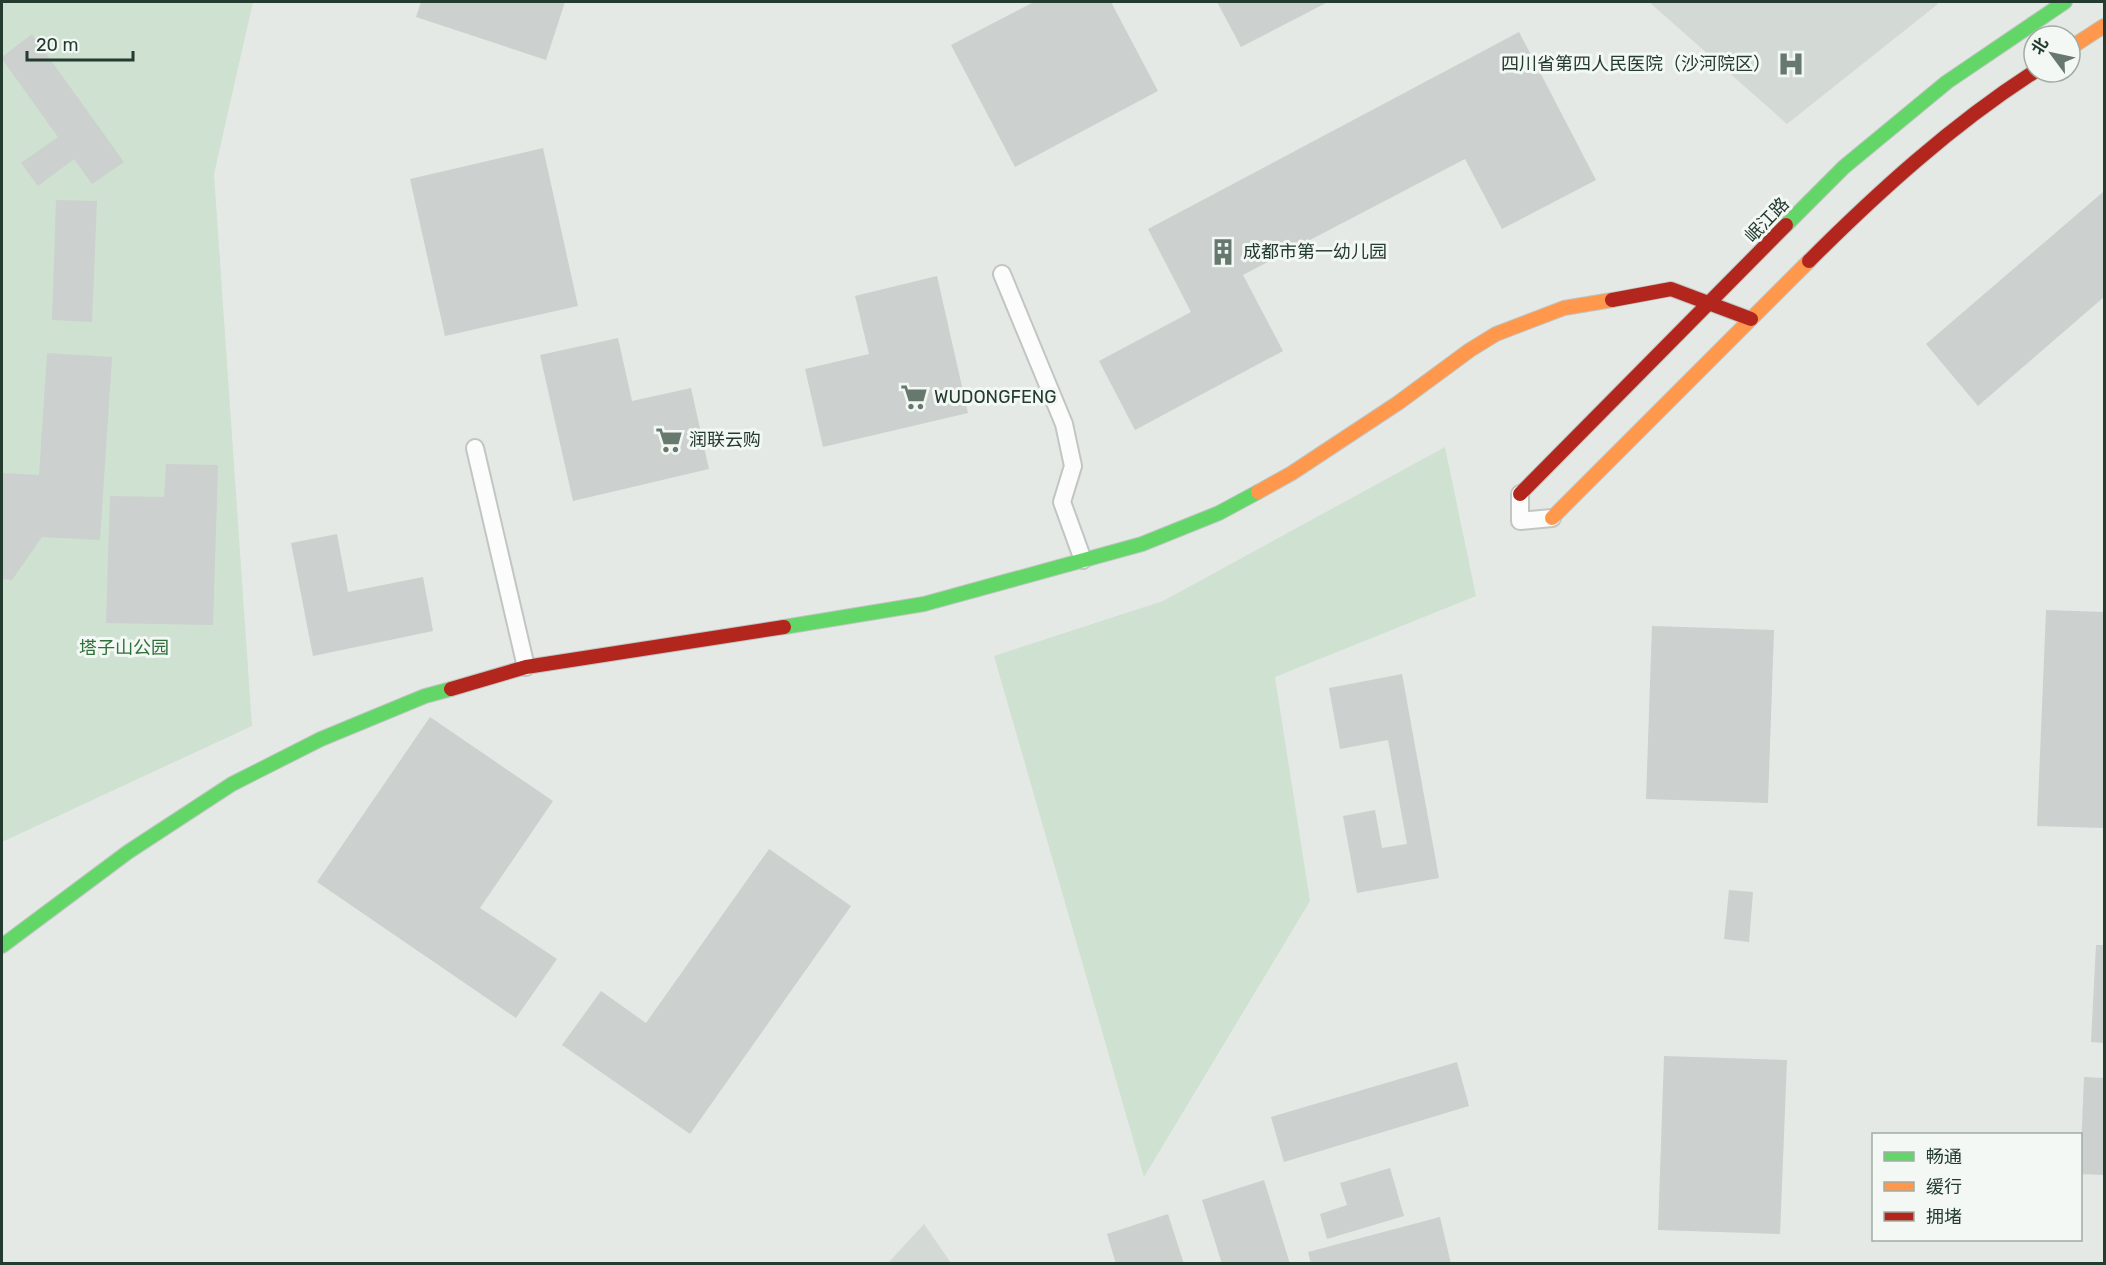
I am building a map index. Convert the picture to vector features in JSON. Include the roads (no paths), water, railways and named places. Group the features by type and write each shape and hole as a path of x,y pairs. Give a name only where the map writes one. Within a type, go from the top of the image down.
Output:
{"street":[{"name":"岷江路","path":"1520,494 1845,167 1947,82 2065,2"},
{"path":"2082,40 2104,26"},
{"path":"1552,518 1869,200 1991,100 2022,80"},
{"path":"2,946 128,852 232,784 321,739 425,696 526,667 924,604 1142,544 1219,513 1292,473 1398,403 1470,350 1496,334 1564,308 1671,289 1751,319"}],"lane":[{"path":"1002,274 1064,424 1074,466 1062,502 1083,560"},
{"path":"475,448 526,667"},
{"path":"1520,494 1520,521 1552,518"}],"place":[{"name":"四川省第四人民医院（沙河院区）","path":"1791,64"},
{"name":"成都市第一幼儿园","path":"1223,252"},
{"name":"WUDONGFENG","path":"914,397"},
{"name":"润联云购","path":"669,440"}],"park label":[{"name":"塔子山公园","path":"124,648"}]}
